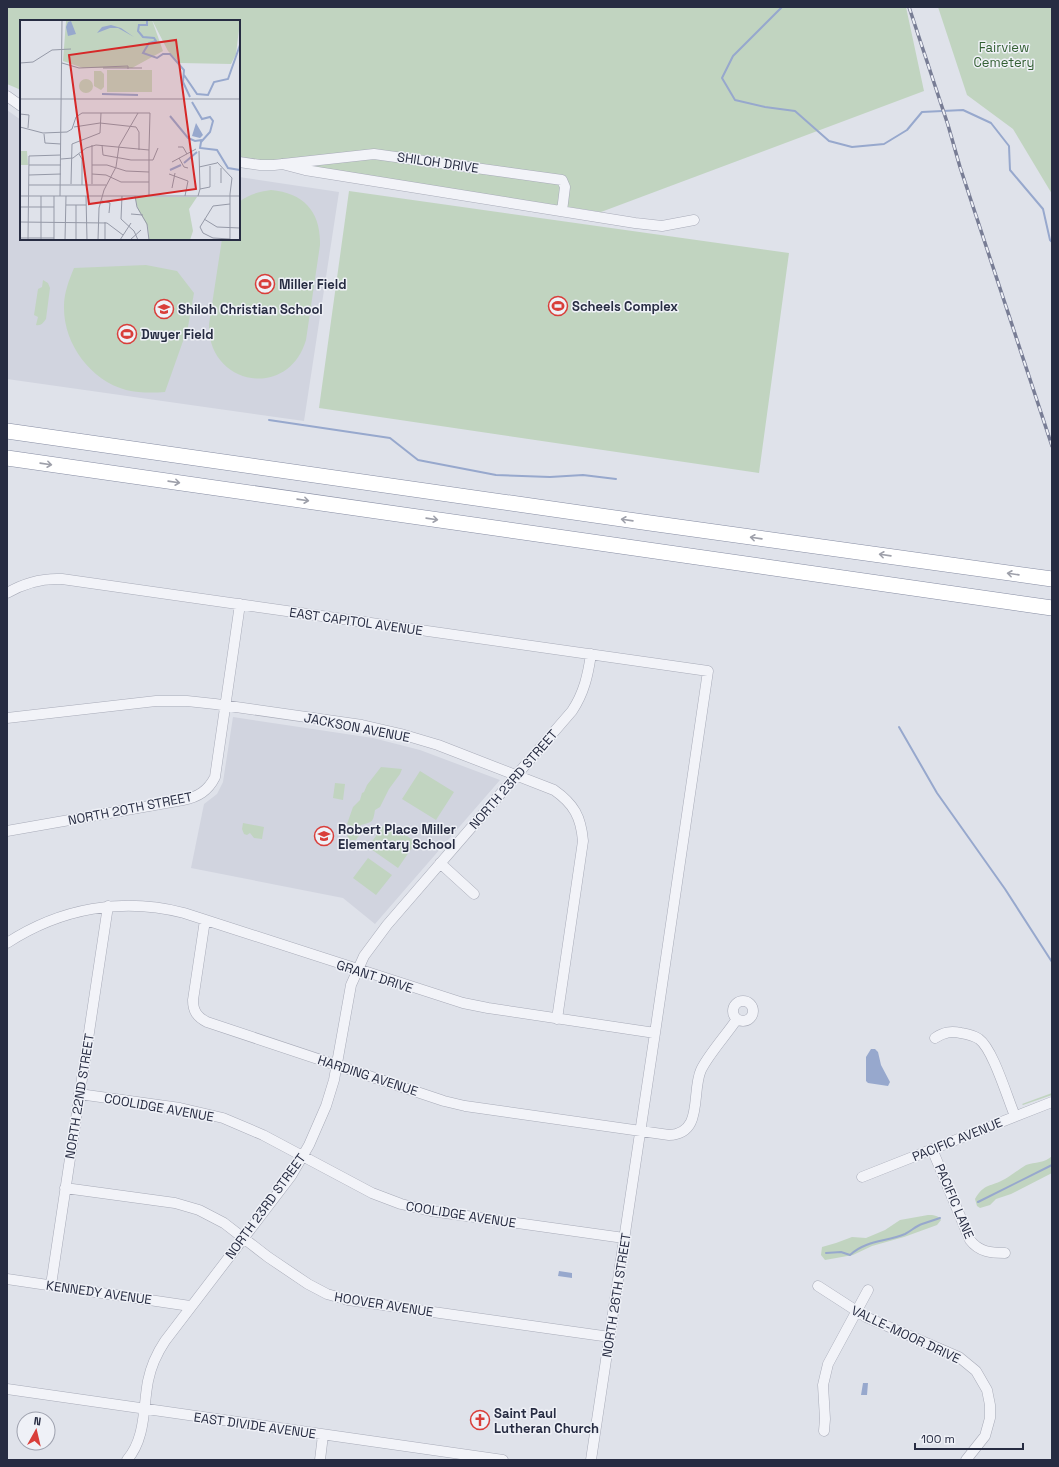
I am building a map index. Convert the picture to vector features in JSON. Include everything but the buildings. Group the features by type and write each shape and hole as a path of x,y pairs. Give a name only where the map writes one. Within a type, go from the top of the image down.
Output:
{"highway":[{"path":"7,431 1052,579"},
{"path":"7,458 1052,608"}],"street":[{"path":"7,96 20,105"},
{"name":"SHILOH DRIVE","path":"240,162 260,165 282,164 374,154 562,180 565,188 562,211"},
{"name":"SHILOH DRIVE","path":"282,164 305,170 662,226 694,220"},
{"name":"EAST CAPITOL AVENUE","path":"7,594 16,588 34,581 62,579 708,670 655,1033"},
{"name":"NORTH 20TH STREET","path":"7,831 183,800 198,796 208,788 215,777 240,604"},
{"name":"NORTH 23RD STREET","path":"127,1460 133,1452 139,1439 149,1379 157,1355 168,1335 244,1238 291,1176 303,1157 326,1106 338,1065 348,1001 357,970 364,956 378,936 576,705 586,684 591,654"},
{"name":"JACKSON AVENUE","path":"7,718 156,701 187,701 225,705 394,732 438,745 554,790 567,800 577,814 583,841 557,1019"},
{"path":"440,863 474,894"},
{"name":"GRANT DRIVE","path":"7,943 26,931 47,921 76,912 108,906 152,906 174,910 463,1003 557,1019 655,1033"},
{"name":"NORTH 22ND STREET","path":"50,1286 108,906"},
{"name":"HARDING AVENUE","path":"205,920 194,1000 194,1009 198,1017 207,1022 454,1103 477,1108 641,1131 674,1134 685,1131 689,1126 693,1115 702,1068 737,1019"},
{"path":"935,1038 944,1033 955,1032 974,1036 984,1043 991,1054 1015,1116"},
{"path":"641,1131 655,1033"},
{"name":"COOLIDGE AVENUE","path":"79,1094 180,1108 209,1114 250,1129 372,1193 401,1204 439,1212 624,1238"},
{"name":"PACIFIC AVENUE","path":"862,1177 1052,1102"},
{"name":"NORTH 26TH STREET","path":"591,1460 641,1131"},
{"name":"PACIFIC LANE","path":"932,1149 970,1240 980,1250 1005,1253"},
{"name":"HOOVER AVENUE","path":"65,1188 175,1203 191,1207 215,1218 308,1284 327,1294 341,1299 610,1337"},
{"name":"KENNEDY AVENUE","path":"7,1279 190,1306"},
{"name":"VALLE-MOOR DRIVE","path":"818,1286 856,1312 885,1326 959,1357 976,1371 987,1390 991,1412 989,1425 985,1436 972,1458"},
{"path":"824,1431 825,1419 823,1385 825,1371 831,1356 868,1290"},
{"name":"EAST DIVIDE AVENUE","path":"7,1389 323,1435 453,1456 503,1460"},
{"path":"320,1460 323,1435"}],"shaded area":[{"name":"Shiloh Christian School","path":"7,110 20,119 20,240 240,240 240,177 339,192 304,421 7,379"},
{"name":"Robert Place Miller Elementary School","path":"233,717 373,738 420,750 500,780 375,924 343,898 191,868 204,804 217,794 223,782"}],"green space":[{"path":"7,7 906,7 924,91 601,212 240,157 240,20 20,20 20,90 7,84"},
{"name":"Fairview Cemetery","path":"938,7 1052,7 1052,194 1013,129 967,95"},
{"path":"271,190 293,195 308,206 314,214 317,223 320,233 320,245 306,340 297,359 283,372 267,378 250,378 234,372 221,361 212,345 209,324 222,240 240,240 240,201 254,194"},
{"name":"Scheels Complex","path":"349,191 789,253 759,473 319,408"},
{"name":"Dwyer Field","path":"146,265 177,271 194,293 188,327 165,392 136,392 126,390 101,378 90,369 81,358 68,333 65,320 65,296 74,268"},
{"path":"43,280 48,283 50,288 46,319 41,325 36,325 38,317 34,315 38,289 42,287"},
{"path":"381,767 402,769 389,789 380,807 375,810 372,821 361,825 359,830 360,834 356,840 347,840 349,825 347,824 353,807 360,800 367,785"},
{"path":"420,771 454,792 436,820 402,799"},
{"path":"335,783 345,784 343,800 333,798"},
{"path":"386,822 416,842 398,868 368,847"},
{"path":"243,823 264,827 262,839 254,838 250,833 247,835 244,834 242,829"},
{"path":"368,858 392,875 376,895 353,878"},
{"path":"1052,1093 1052,1095 1023,1105 1022,1104"},
{"path":"1052,1156 1052,1173 1011,1194 996,1199 990,1205 980,1208 977,1206 975,1199 982,1190 988,1186 1000,1182 1026,1165 1043,1161"},
{"path":"928,1215 937,1216 941,1220 937,1225 904,1237 872,1246 853,1255 825,1260 821,1255 822,1247 852,1237 866,1238 885,1230 900,1220"}],"water":[{"path":"871,1049 875,1049 878,1052 881,1065 890,1082 888,1086 868,1083 866,1081 866,1057"},
{"path":"559,1271 572,1273 572,1278 558,1276"},
{"path":"863,1383 868,1383 867,1395 861,1395"}],"waterway":[{"path":"782,7 733,56 722,78 735,100 765,107 795,111 829,141 852,147 884,144 907,130 922,112 963,110 991,123 1009,146 1010,170 1043,209 1050,240 1052,242"},
{"path":"269,420 390,438 418,460 496,475 550,477 583,475 616,479"},
{"path":"899,727 937,793 1005,889 1052,962"},
{"path":"978,1202 1052,1165"},
{"path":"826,1253 841,1252 850,1255 856,1250 869,1244 898,1237 920,1225 940,1218"}],"railway":[{"path":"909,7 1052,446"}],"place":[{"name":"Miller Field","path":"265,284"},
{"name":"Scheels Complex","path":"558,306"},
{"name":"Shiloh Christian School","path":"164,309"},
{"name":"Dwyer Field","path":"127,334"},
{"name":"Robert Place Miller Elementary School","path":"324,836"},
{"name":"Saint Paul Lutheran Church","path":"480,1420"}]}
